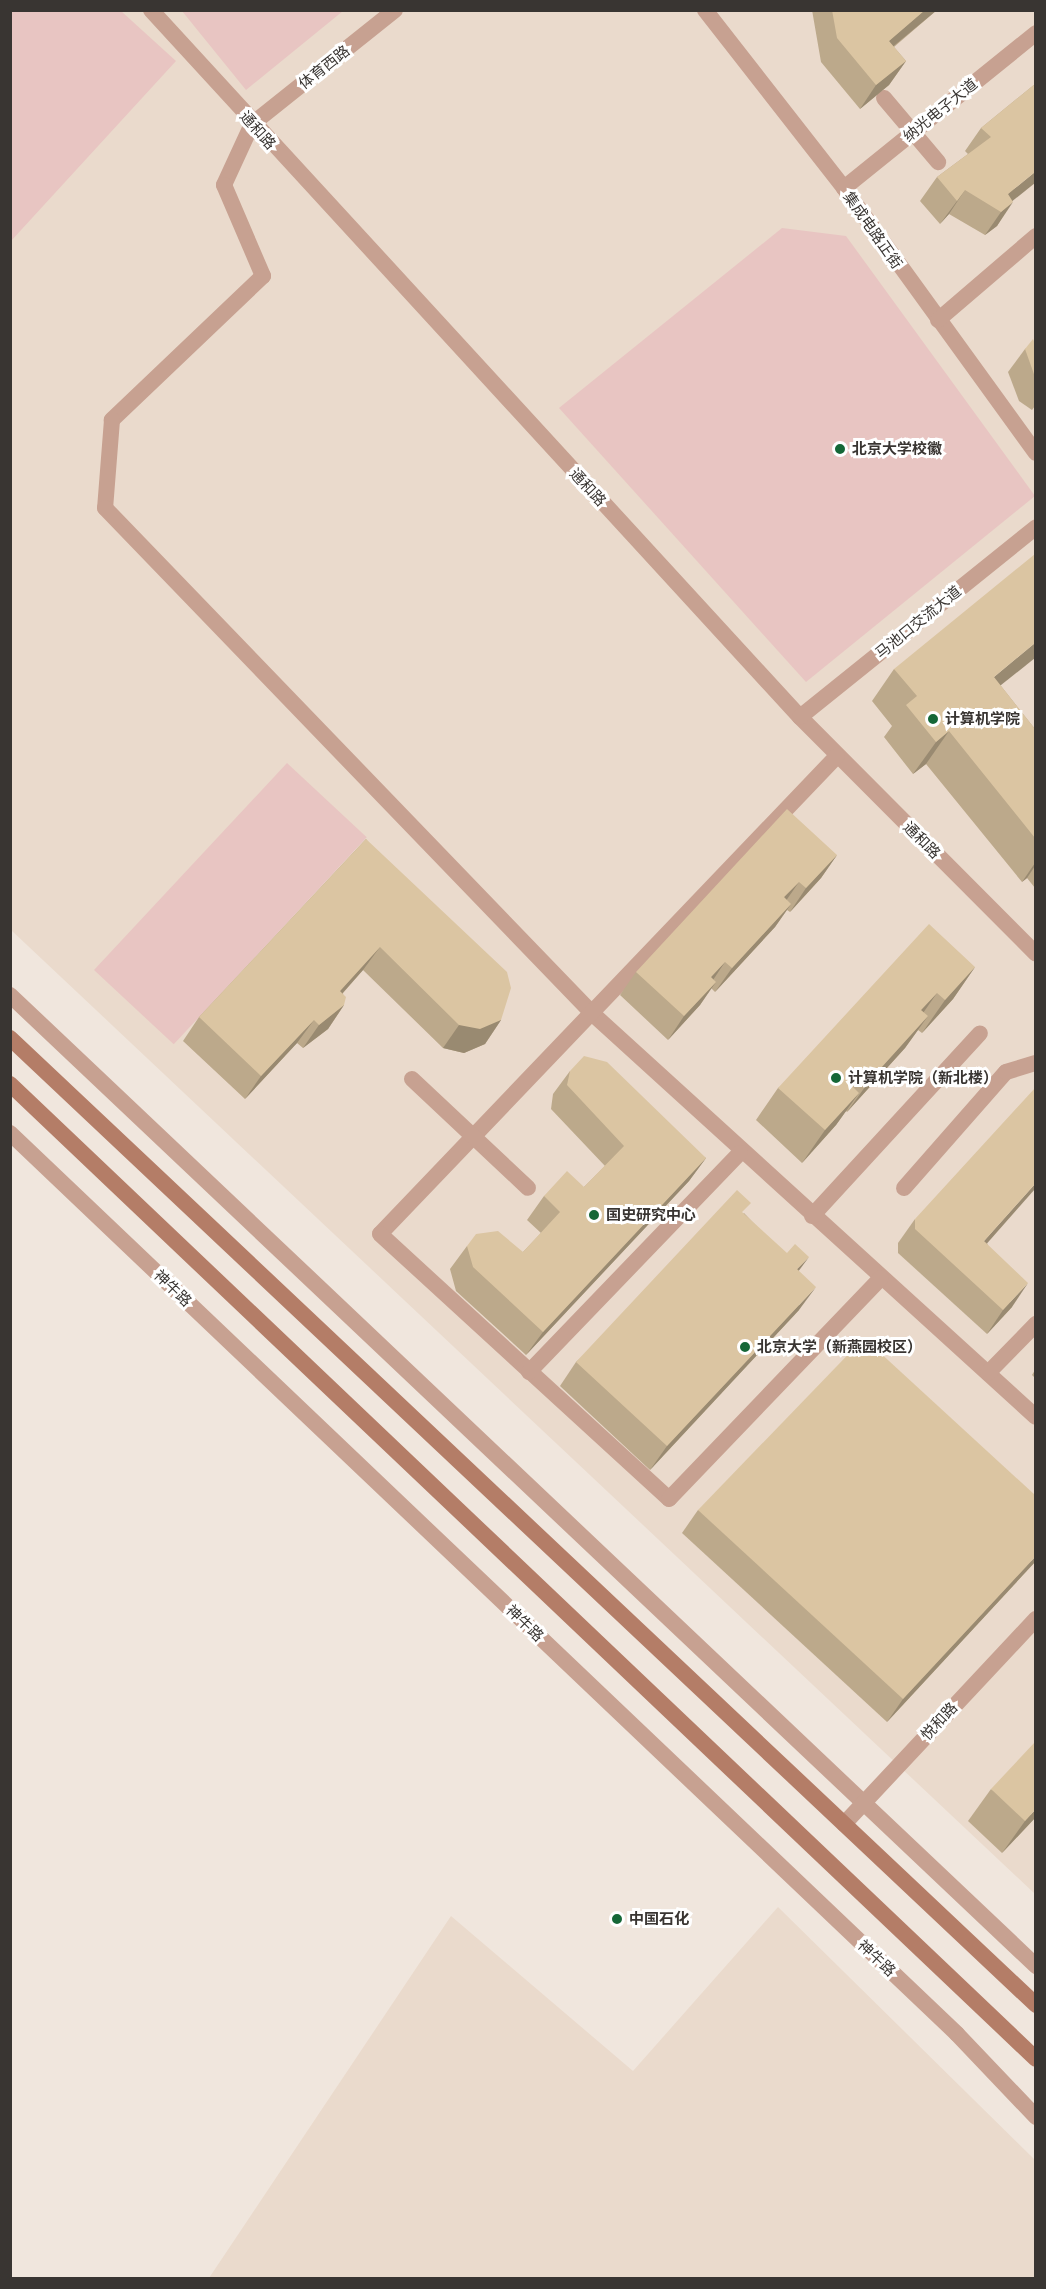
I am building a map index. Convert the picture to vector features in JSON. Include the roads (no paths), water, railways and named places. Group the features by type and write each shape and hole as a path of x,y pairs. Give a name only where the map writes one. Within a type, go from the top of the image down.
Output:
{"main road":[{"path":"10,1038 1035,2005"},
{"path":"10,1084 1035,2059"}],"street":[{"name":"通和路","path":"151,10 252,124 800,717 1035,954"},
{"name":"体育西路","path":"252,124 395,10"},
{"name":"集成电路正街","path":"705,10 844,188 1035,453"},
{"name":"纳光电子大道","path":"844,188 1035,33"},
{"path":"884,98 938,162"},
{"path":"252,124 224,185 263,276 112,420 105,508 594,1015 740,1153 1035,1417"},
{"path":"938,320 1035,236"},
{"name":"马池口交流大道","path":"800,717 1035,527"},
{"path":"837,756 594,1015 380,1234 669,1498 881,1278"},
{"path":"10,995 1035,1966"},
{"path":"812,1216 980,1034"},
{"path":"904,1188 1006,1072 1035,1063"},
{"path":"412,1079 528,1188"},
{"name":"神牛路","path":"10,1133 957,2034 1035,2117"},
{"path":"529,1372 740,1153"},
{"path":"988,1373 1035,1324"},
{"name":"悦和路","path":"844,1824 1035,1619"}],"place":[{"name":"北京大学校徽","path":"840,449"},
{"name":"计算机学院","path":"933,719"},
{"name":"计算机学院（新北楼）","path":"836,1078"},
{"name":"国史研究中心","path":"594,1215"},
{"name":"北京大学（新燕园校区）","path":"745,1347"},
{"name":"中国石化","path":"617,1919"}]}
